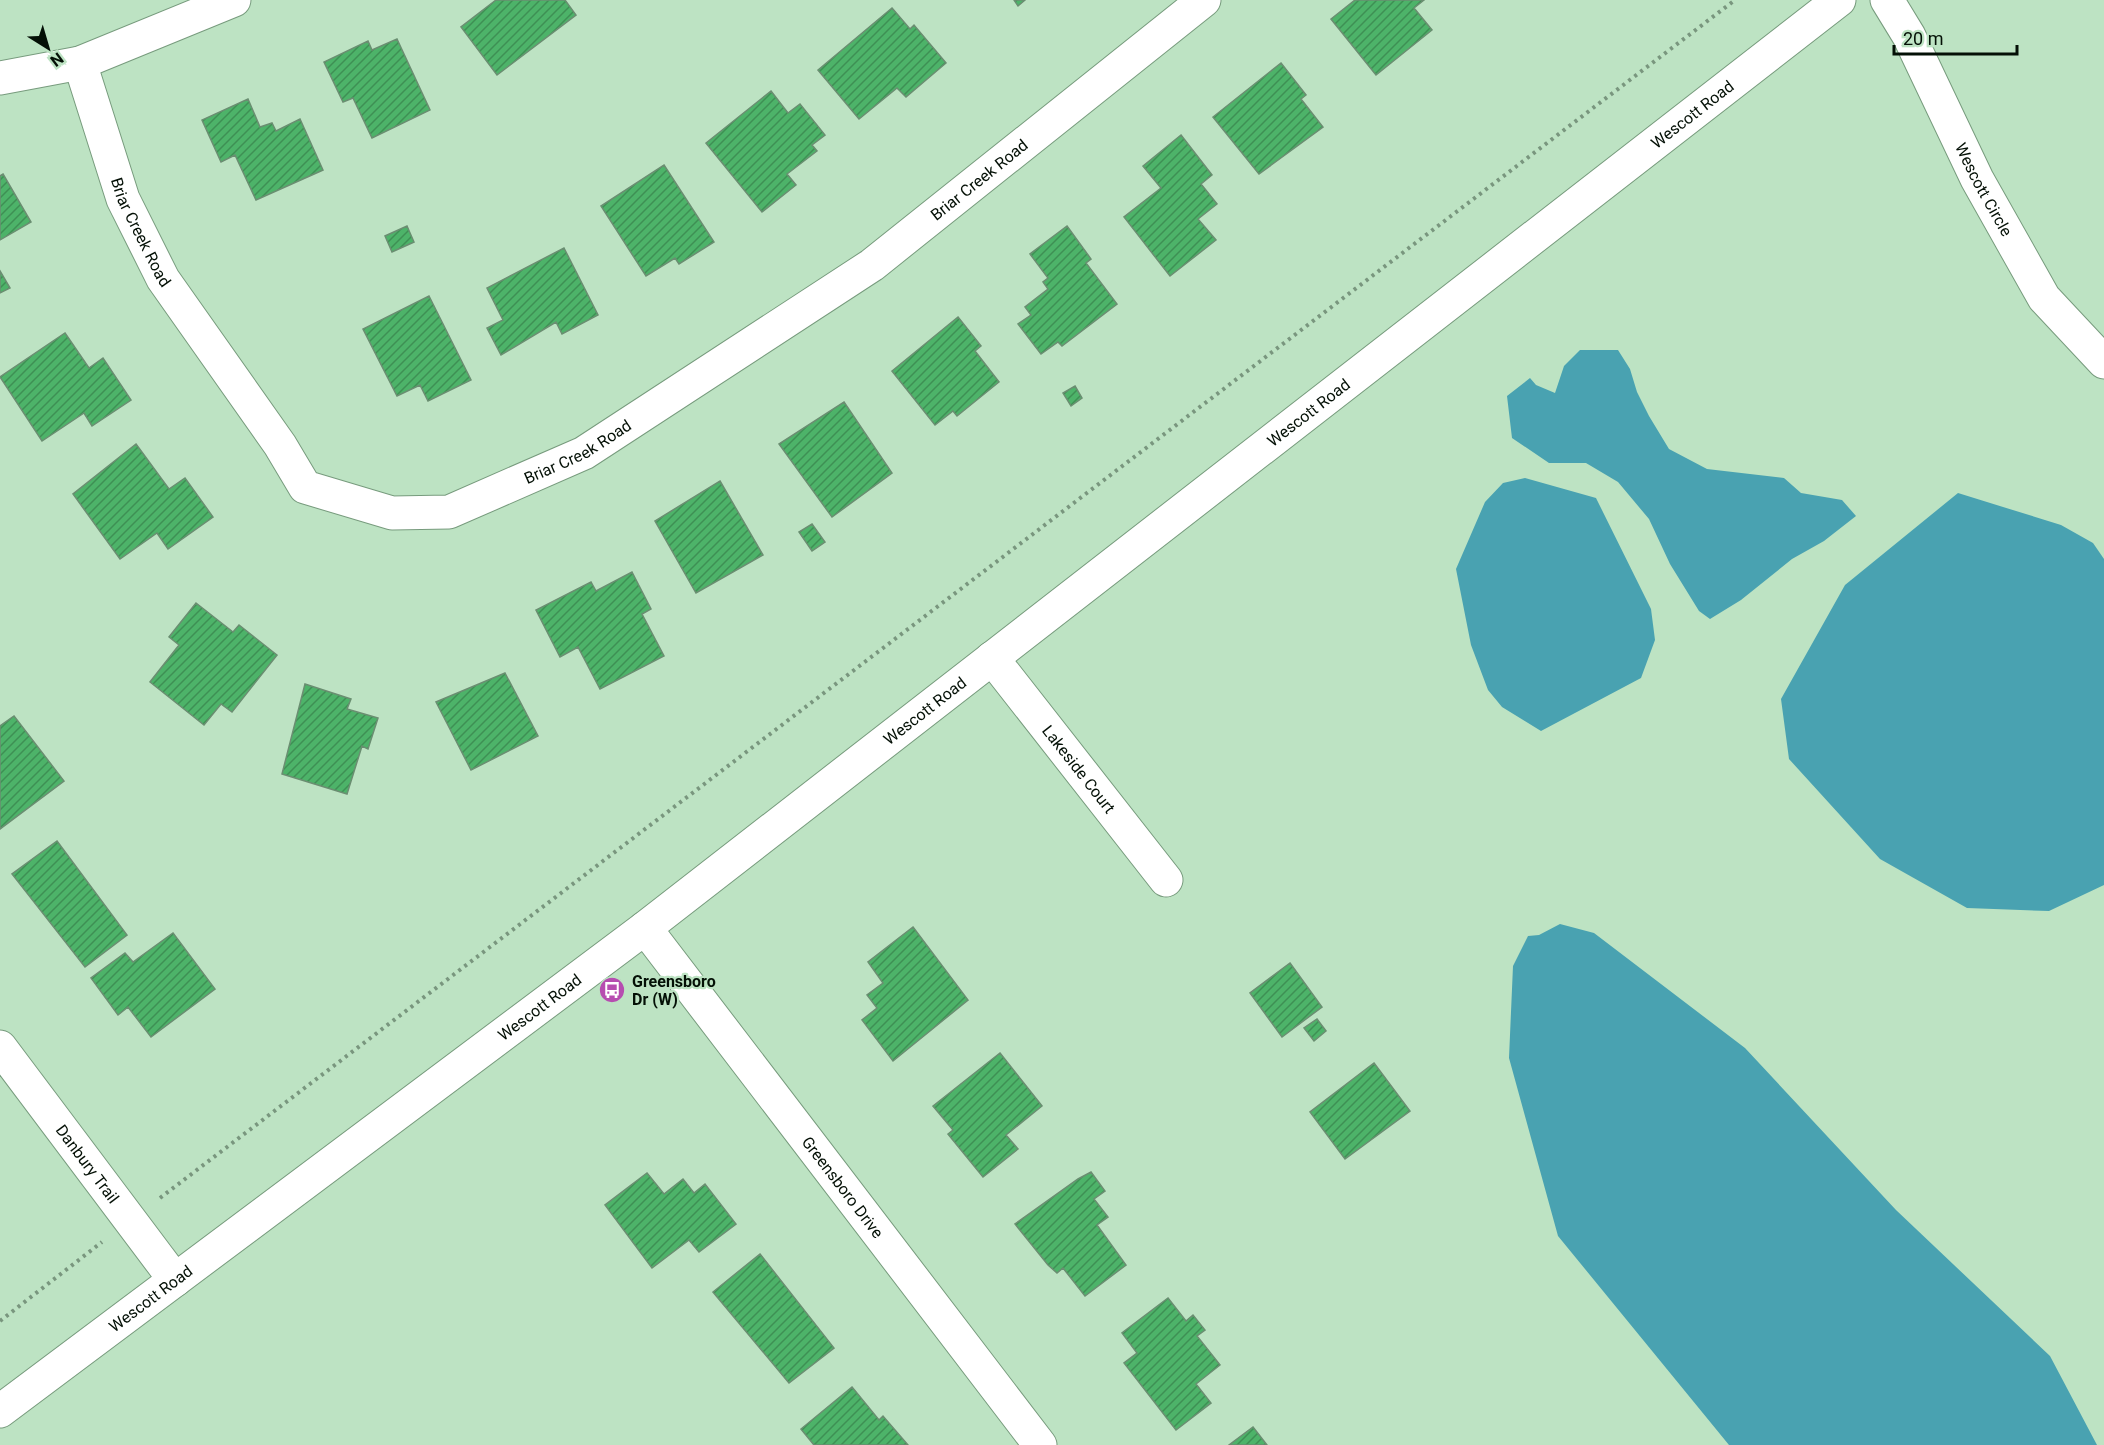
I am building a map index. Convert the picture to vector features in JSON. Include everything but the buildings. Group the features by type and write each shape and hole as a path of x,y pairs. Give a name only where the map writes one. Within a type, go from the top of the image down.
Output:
{"street":[{"path":"0,78 80,63 234,0"},
{"name":"Briar Creek Road","path":"80,63 123,199 163,279 280,445 305,487 392,513 449,512 584,453 872,265 1204,0"},
{"name":"Wescott Road","path":"0,1411 645,928 1839,0"},
{"name":"Wescott Circle","path":"1887,0 1909,36 1977,179 2044,298 2104,362"},
{"name":"Lakeside Court","path":"992,658 1166,880"},
{"name":"Greensboro Drive","path":"645,928 1040,1445"},
{"name":"Danbury Trail","path":"0,1047 175,1280"}],"path":[{"path":"0,1321 1735,0"}],"water":[{"path":"1580,350 1618,350 1630,369 1637,392 1649,416 1669,449 1707,469 1784,478 1801,493 1842,500 1856,516 1824,541 1792,559 1741,600 1710,619 1699,611 1670,564 1649,519 1618,482 1586,463 1549,463 1512,438 1507,396 1530,378 1536,385 1555,393 1564,366"},
{"path":"1525,478 1596,498 1651,609 1655,640 1641,678 1541,731 1502,707 1488,690 1471,645 1456,569 1485,502 1503,483"},
{"path":"1958,493 2061,525 2093,543 2104,559 2104,885 2049,911 1967,908 1880,859 1789,759 1781,699 1845,585"},
{"path":"1560,924 1594,933 1745,1048 1896,1210 2050,1356 2097,1445 1729,1445 1558,1236 1509,1058 1513,966 1528,936 1539,935"}],"place":[{"name":"Greensboro Dr (W)","path":"612,990"}]}
